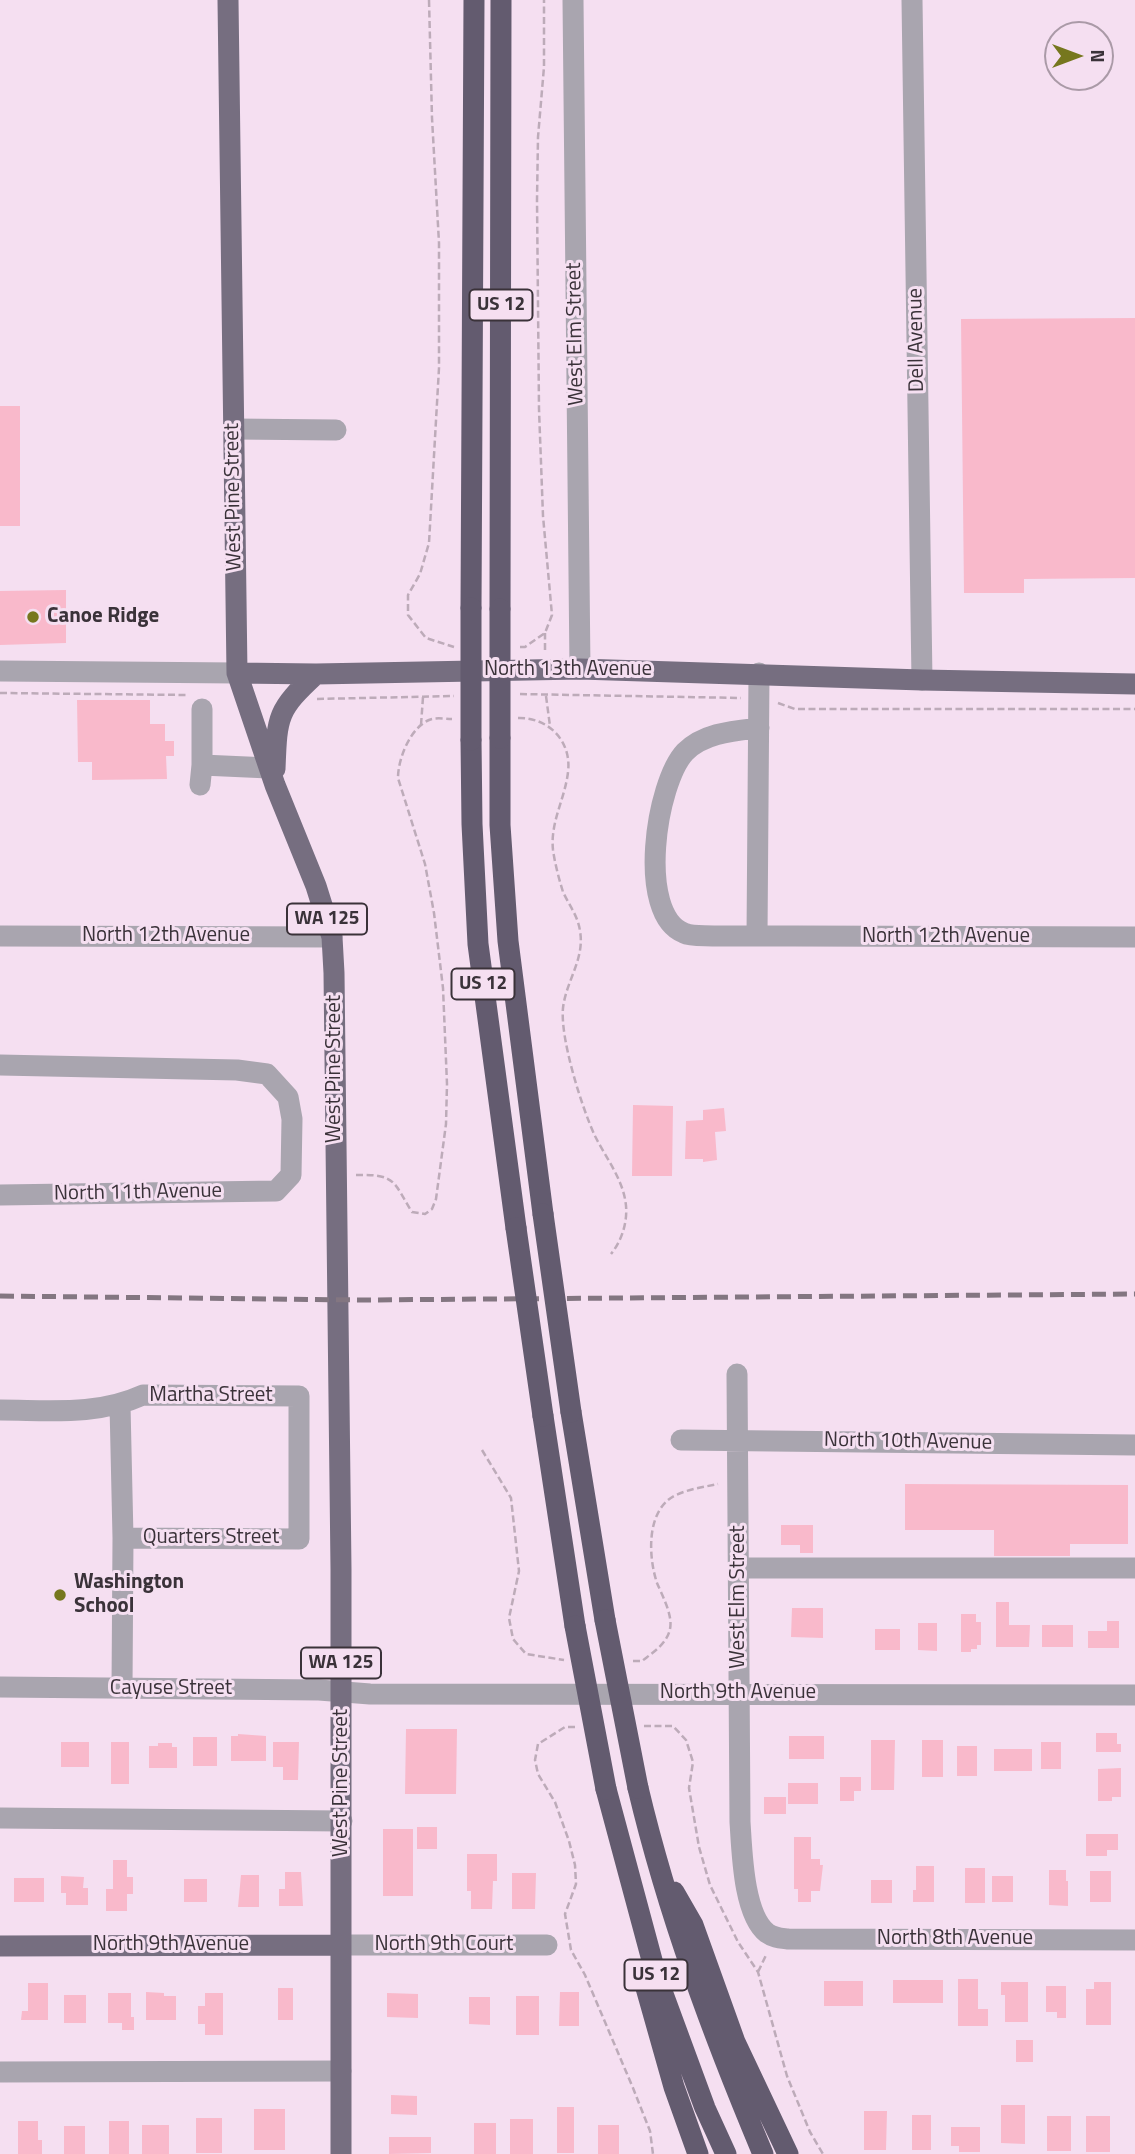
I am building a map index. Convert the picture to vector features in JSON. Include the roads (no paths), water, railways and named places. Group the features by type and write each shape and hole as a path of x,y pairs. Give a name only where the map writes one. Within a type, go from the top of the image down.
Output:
{"highway":[{"name":"US 12","path":"474,0 471,740 478,944 543,1416 575,1626 606,1789 656,1975 705,2108 726,2154"},
{"name":"US 12","path":"502,0 500,825 508,941 571,1412 605,1620 638,1788 654,1857 680,1941 763,2154"},
{"path":"654,1857 693,1925 735,2042 788,2154"},
{"path":"629,1869 646,1987 674,2087 698,2154"}],"main road":[{"name":"West Pine Street","path":"228,0 237,673 272,777 316,886 332,937 342,1821 341,2154"},
{"name":"North 13th Avenue","path":"237,673 316,674 580,668 922,680 1135,684"},
{"name":"WA 125","path":"272,777 280,716 288,702 316,674"},
{"name":"North 9th Avenue","path":"0,1946 341,1945"}],"street":[{"name":"West Elm Street","path":"573,0 580,668"},
{"name":"Dell Avenue","path":"912,0 922,680"},
{"path":"233,429 336,430"},
{"name":"North 13th Avenue","path":"0,671 237,673"},
{"path":"757,936 759,673"},
{"path":"196,702 201,775 272,777"},
{"name":"North 12th Avenue","path":"759,728 701,739 683,754 668,781 660,815 655,860 659,900 668,922 684,933 757,936 1135,937"},
{"name":"North 12th Avenue","path":"0,936 332,937"},
{"name":"North 11th Avenue","path":"0,1065 237,1070 267,1074 288,1097 292,1119 291,1175 276,1191 0,1195"},
{"name":"West Elm Street","path":"737,1374 742,1859 756,1915 765,1931 775,1937"},
{"name":"Martha Street","path":"0,1410 92,1410 120,1405 143,1395 299,1396 299,1539"},
{"path":"120,1405 122,1688"},
{"name":"North 10th Avenue","path":"681,1440 1135,1445"},
{"name":"Quarters Street","path":"123,1538 299,1539"},
{"path":"738,1569 1135,1568"},
{"name":"Cayuse Street","path":"0,1688 341,1692"},
{"name":"North 9th Avenue","path":"341,1692 1135,1695"},
{"path":"0,1818 342,1821"},
{"name":"North 8th Avenue","path":"775,1937 1135,1940"},
{"name":"North 9th Court","path":"341,1945 547,1945"},
{"path":"0,2072 341,2071"}],"railway":[{"path":"0,1296 363,1300 1135,1294"}],"place":[{"name":"Canoe Ridge","path":"33,617"},
{"name":"Washington School","path":"60,1595"}]}
